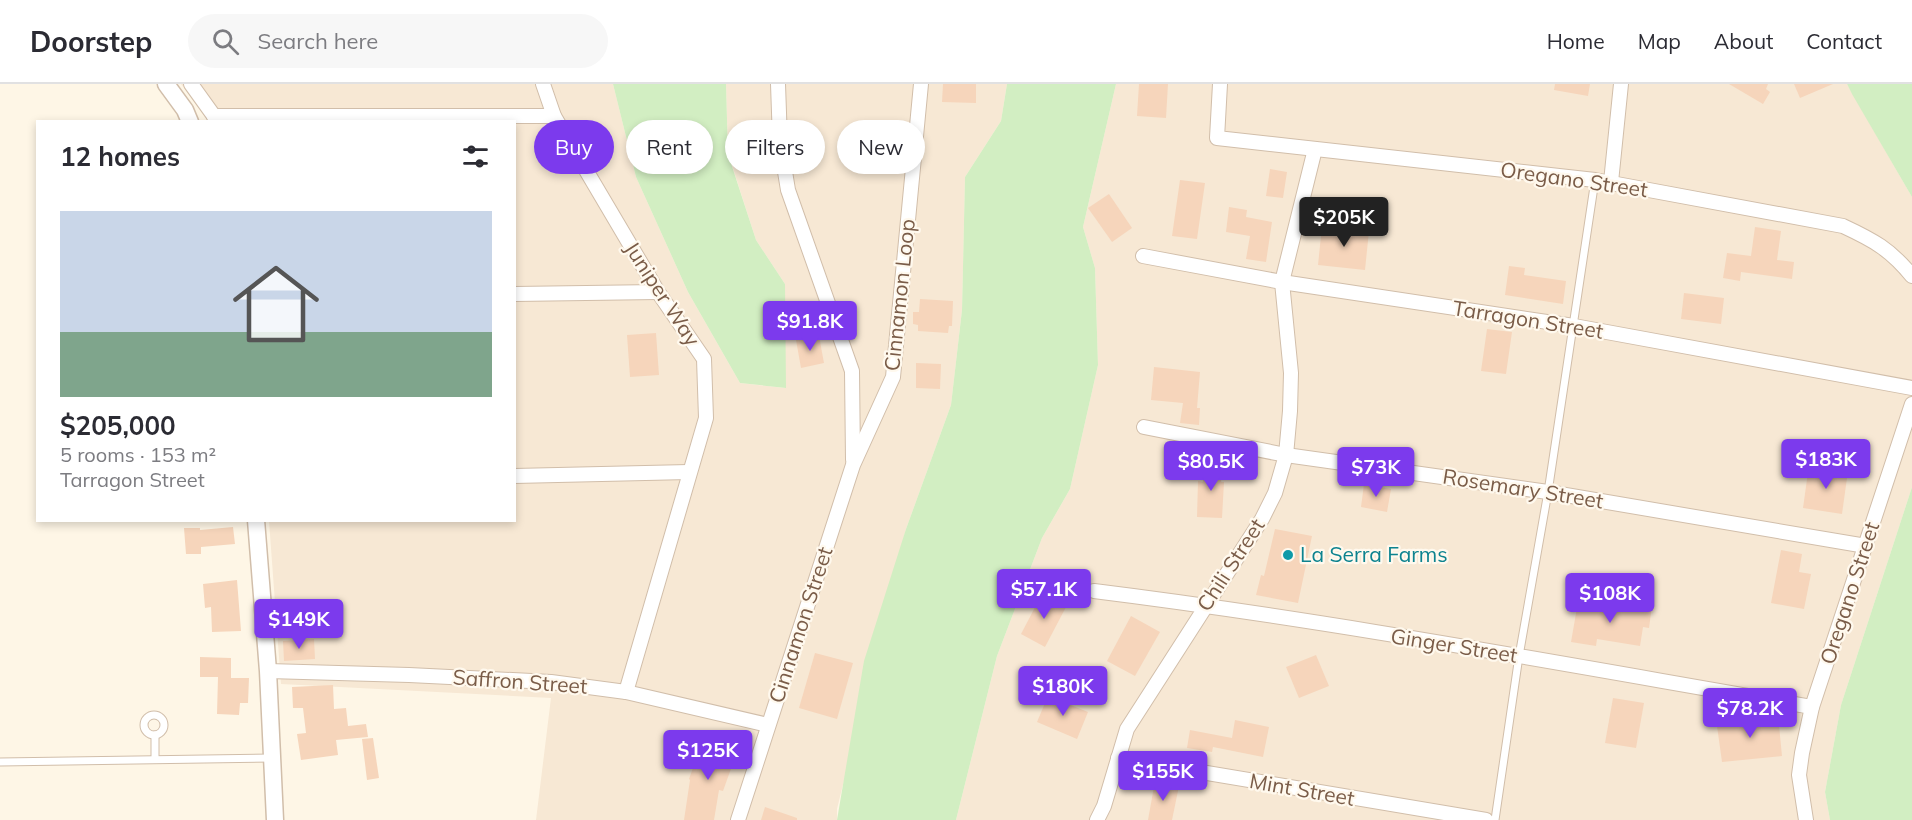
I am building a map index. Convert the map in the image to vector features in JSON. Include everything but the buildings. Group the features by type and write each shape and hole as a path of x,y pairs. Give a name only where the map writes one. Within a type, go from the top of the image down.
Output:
{"street":[{"path":"166,84 185,110 189,120"},
{"path":"191,84 215,119 554,116"},
{"name":"Juniper Way","path":"543,84 554,116 658,292 704,358 706,418 626,692"},
{"name":"Cinnamon Loop","path":"778,84 780,141 788,190 852,371 853,465"},
{"name":"Cinnamon Loop","path":"853,465 893,377 921,84"},
{"name":"Oregano Street","path":"1220,84 1217,138 1611,182 1843,226 1875,240 1901,262 1912,276"},
{"path":"1611,182 1621,84"},
{"name":"Chili Street","path":"1097,820 1104,806 1127,729 1262,519 1275,494 1286,455 1290,411 1291,373 1282,282 1315,149"},
{"name":"Tarragon Street","path":"1143,256 1282,282 1574,326 1912,388"},
{"path":"516,294 658,292"},
{"name":"Oregano Street","path":"1806,820 1799,775 1812,707 1912,404"},
{"name":"Rosemary Street","path":"1144,427 1286,455 1548,492 1866,546"},
{"name":"Cinnamon Street","path":"738,820 853,465"},
{"path":"516,476 689,472"},
{"path":"256,522 268,671 275,820"},
{"name":"Ginger Street","path":"1094,591 1205,605 1812,707"},
{"name":"Saffron Street","path":"268,671 551,682 626,692 768,725"},
{"name":"Mint Street","path":"1118,758 1486,820"}],"lane":[{"path":"1495,820 1595,180"},
{"path":"155,735 155,759"},
{"path":"0,762 272,758"}],"shaded area":[{"path":"181,84 613,84 626,137 626,174 635,174 688,292 740,383 785,388 785,284 756,240 735,174 825,174 825,120 727,120 726,84 1007,84 1001,121 965,177 962,310 951,405 906,529 837,809 837,820 536,820 551,698 281,684 269,522 516,522 516,120 207,120"},
{"path":"1116,84 1847,84 1912,197 1912,487 1841,705 1825,792 1830,820 956,820 997,656 1042,538 1070,489 1098,365 1095,268 1083,227"}],"green space":[{"path":"613,84 726,84 725,174 735,174 756,240 785,284 786,388 740,383 688,292 636,177 635,174 713,174 713,120 626,120 626,137"},
{"path":"1007,84 1116,84 1083,227 1095,268 1098,365 1070,489 1042,538 997,656 956,820 837,820 864,661 906,529 951,405 962,310 965,177 1001,121"},
{"path":"1847,84 1912,84 1912,197 1852,94"},
{"path":"1912,487 1912,820 1830,820 1825,792 1841,705"}],"place":[{"name":"La Serra Farms","path":"1288,555"}]}
